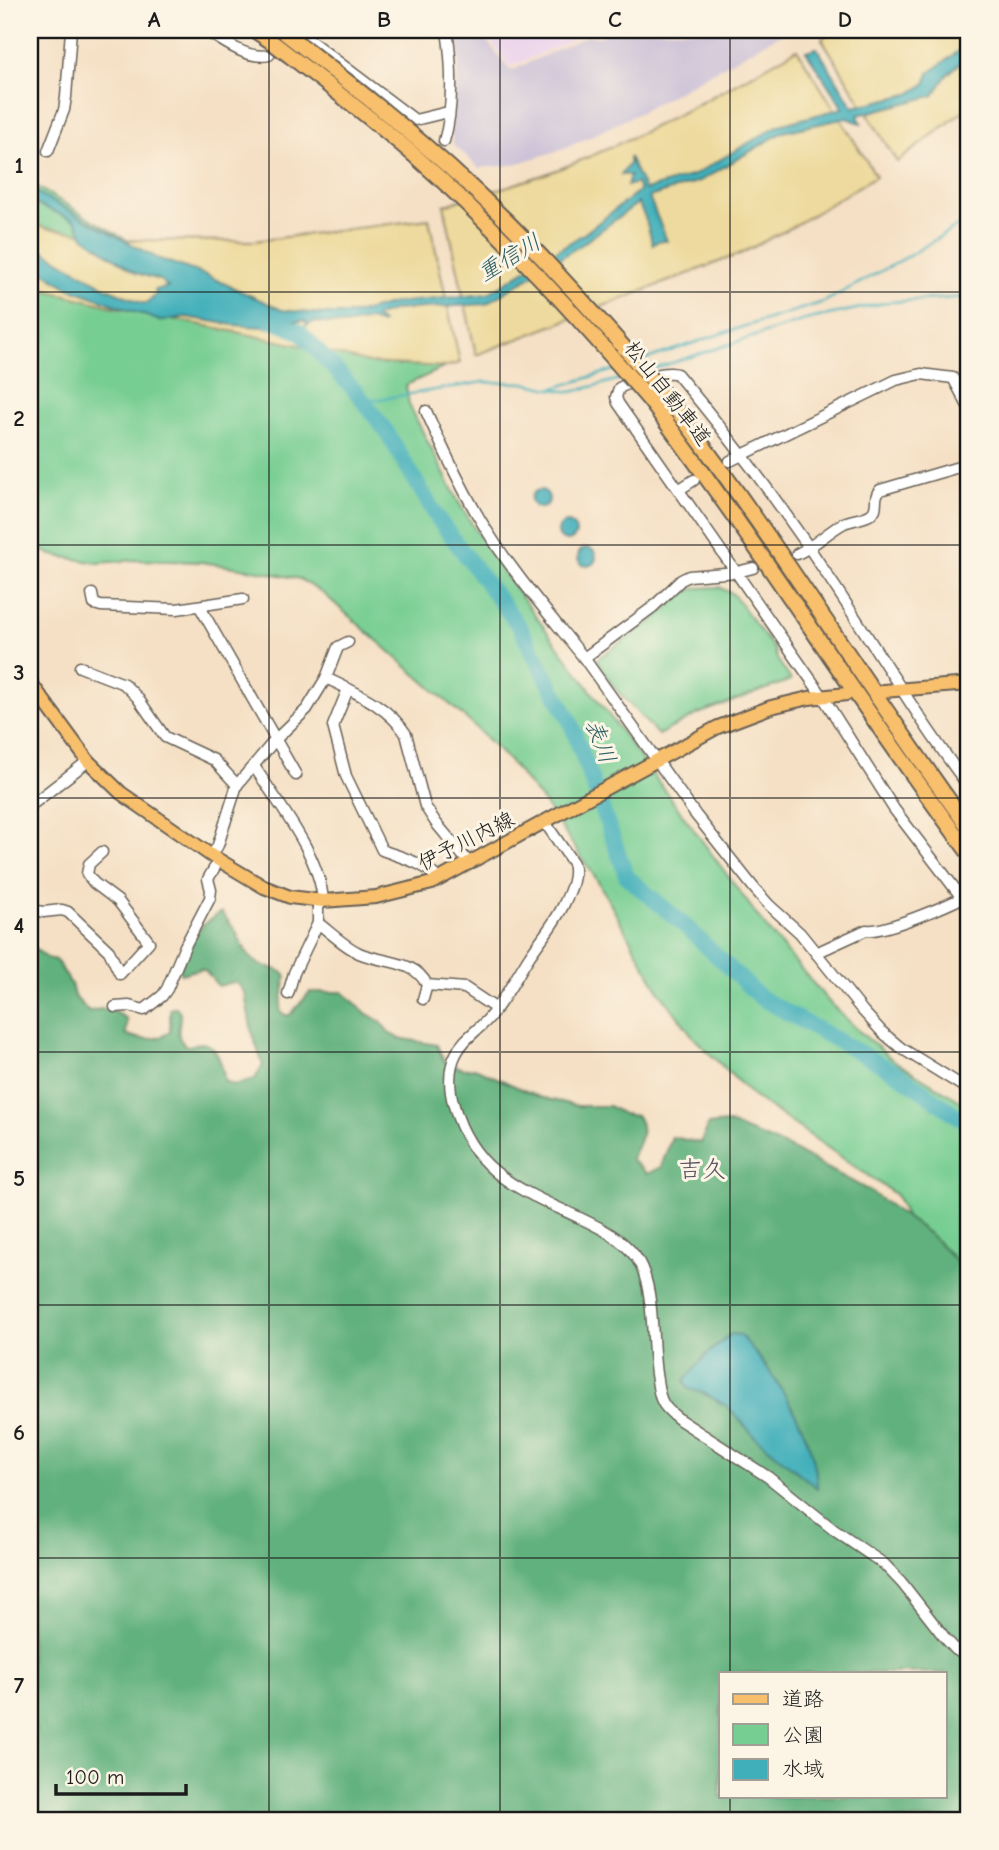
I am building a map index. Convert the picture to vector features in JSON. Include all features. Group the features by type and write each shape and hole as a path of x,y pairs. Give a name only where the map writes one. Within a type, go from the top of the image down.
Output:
{"highway":[{"name":"松山自動車道","path":"254,30 271,48 351,103 460,197 657,398 752,514 969,828"},
{"name":"松山自動車道","path":"657,398 915,780 969,853"}],"main road":[{"name":"伊予川内線","path":"30,682 88,761 121,793 215,858 272,891 290,897 320,900 376,897 404,892 438,880 698,736 736,719 771,708 847,694"},
{"path":"883,691 969,684"}],"street":[{"path":"48,151 64,110 71,30"},
{"path":"204,30 255,56 271,48 287,30"},
{"path":"296,30 415,120 449,112"},
{"path":"444,141 449,112 451,59 447,30"},
{"path":"969,787 900,690 835,587 742,456 677,374 672,372 657,375 619,388 616,391 618,403 823,697 894,809 966,896 969,907"},
{"path":"730,461 908,376 931,374 953,378 969,408"},
{"path":"426,411 454,472 482,523 513,568 584,658 653,761 754,888 800,933 882,1032 919,1060 969,1090"},
{"path":"797,554 840,526 873,513 876,509 875,495 880,489 969,464"},
{"path":"680,489 694,480"},
{"path":"584,658 653,607 681,580 689,576 753,568"},
{"path":"92,594 94,604 101,606 177,609 243,599"},
{"path":"200,607 296,775"},
{"path":"115,1007 129,1006 144,1010 167,989 210,898 208,879 237,785 275,740 307,709 326,678 338,648 348,642"},
{"path":"80,667 124,684 165,737 214,760 237,785"},
{"path":"326,678 361,694 382,708 402,728 406,734 425,806 470,864"},
{"path":"348,689 333,726 346,776 360,808 382,850 420,866 434,874 438,880"},
{"path":"30,806 88,761"},
{"path":"254,766 307,850 322,885 318,923 294,973 288,994"},
{"path":"546,820 570,858 575,871 574,878 560,912 488,1018 463,1041 454,1056 450,1076 451,1097 458,1119 483,1162 513,1185 595,1225 628,1248 638,1259 648,1293 655,1370 661,1401 667,1408 687,1426 768,1477 834,1530 884,1564 945,1638 969,1658"},
{"path":"30,909 68,912 109,951 120,974 149,942 118,901 94,883 87,874 89,864 102,852"},
{"path":"816,953 866,930 873,931 889,926 966,896"},
{"path":"318,923 359,953 399,963 418,973 427,985 465,988 495,1008"},
{"path":"424,999 427,985"}],"shaded area":[{"path":"459,30 478,30 511,71 588,35 599,37 613,30 788,30 639,113 564,149 512,165 479,168 453,144 451,126 459,61"},
{"path":"482,30 568,30 574,39 511,67"}],"green space":[{"path":"30,183 127,240 46,228 30,223"},
{"path":"30,286 369,363 445,367 406,385 409,405 458,501 492,557 768,930 829,1002 893,1060 965,1104 969,1111 969,1275 932,1236 907,1218 896,1195 753,1096 695,1039 659,991 597,880 545,804 510,762 470,722 324,594 300,579 254,570 201,562 136,560 98,563 52,555 30,545"},
{"path":"719,587 733,594 774,649 777,659 791,680 698,714 658,735 612,685 597,659 656,618 682,594 696,588"},
{"path":"221,912 252,959 286,976 280,1011 285,1015 290,1015 310,992 343,992 366,1013 381,1022 390,1034 437,1045 444,1061 449,1064 463,1069 475,1068 539,1097 578,1106 609,1106 623,1114 637,1116 641,1133 631,1159 647,1174 661,1167 672,1137 701,1143 708,1125 727,1123 788,1147 868,1190 932,1236 969,1275 969,1820 30,1820 30,951 34,948 47,958 56,960 71,984 74,996 89,1012 108,1010 127,1019 126,1034 143,1039 165,1035 170,1032 170,1009 176,1007 180,1012 179,1034 182,1042 186,1046 202,1043 212,1048 219,1058 225,1081 233,1085 255,1079 263,1065 252,1033 245,994 239,985 234,982 218,986 203,970 181,974 179,971 186,952 204,924"}],"sand":[{"path":"832,30 969,30 969,107 897,162 822,39"},
{"path":"797,49 876,176 794,226 742,253 476,355 444,205 537,177 597,154 684,112"},
{"path":"429,219 460,363 445,367 369,363 30,286 30,223 46,228 127,240 254,241"}],"water":[{"path":"969,43 969,55 947,75 933,96 858,115 861,123 846,118 783,132 700,181 649,197 667,241 658,241 653,245 638,203 581,245 486,304 395,310 375,317 383,324 369,320 345,325 313,322 306,326 306,321 293,321 275,328 233,325 186,317 160,321 69,288 30,264 30,243 107,288 142,303 147,303 156,295 155,290 168,287 160,280 136,273 84,237 75,220 30,202 30,189 157,258 206,275 282,310 355,314 394,303 487,294 585,233 640,190 636,183 627,186 630,175 621,175 629,164 629,157 645,190 694,175 779,125 843,108 806,51 817,48 853,107 909,94 925,84 929,73"},
{"path":"540,490 546,493 549,499 546,505 540,508 534,505 531,499 534,493"},
{"path":"567,523 573,526 576,532 573,538 567,541 561,538 558,532 561,526"},
{"path":"587,548 593,551 596,557 593,563 587,566 581,563 578,557 581,551"},
{"path":"731,1334 740,1335 753,1350 791,1406 810,1447 817,1488 756,1438 727,1406 689,1389 684,1381 706,1355"}],"waterway":[{"path":"644,360 824,302 907,257 969,219"},
{"path":"650,370 805,320 889,302 969,297"},
{"name":"表川","path":"265,318 300,332 358,394 386,431 438,519 519,626 570,721 627,877 683,924 761,998 898,1074 969,1124"},
{"path":"358,394 374,400 484,382 524,383 551,389 617,369"},
{"path":"552,389 572,392 624,378"}],"district":[{"name":"吉久","path":"702,1169"}],"water label":[{"name":"重信川","path":"509,257"}]}
